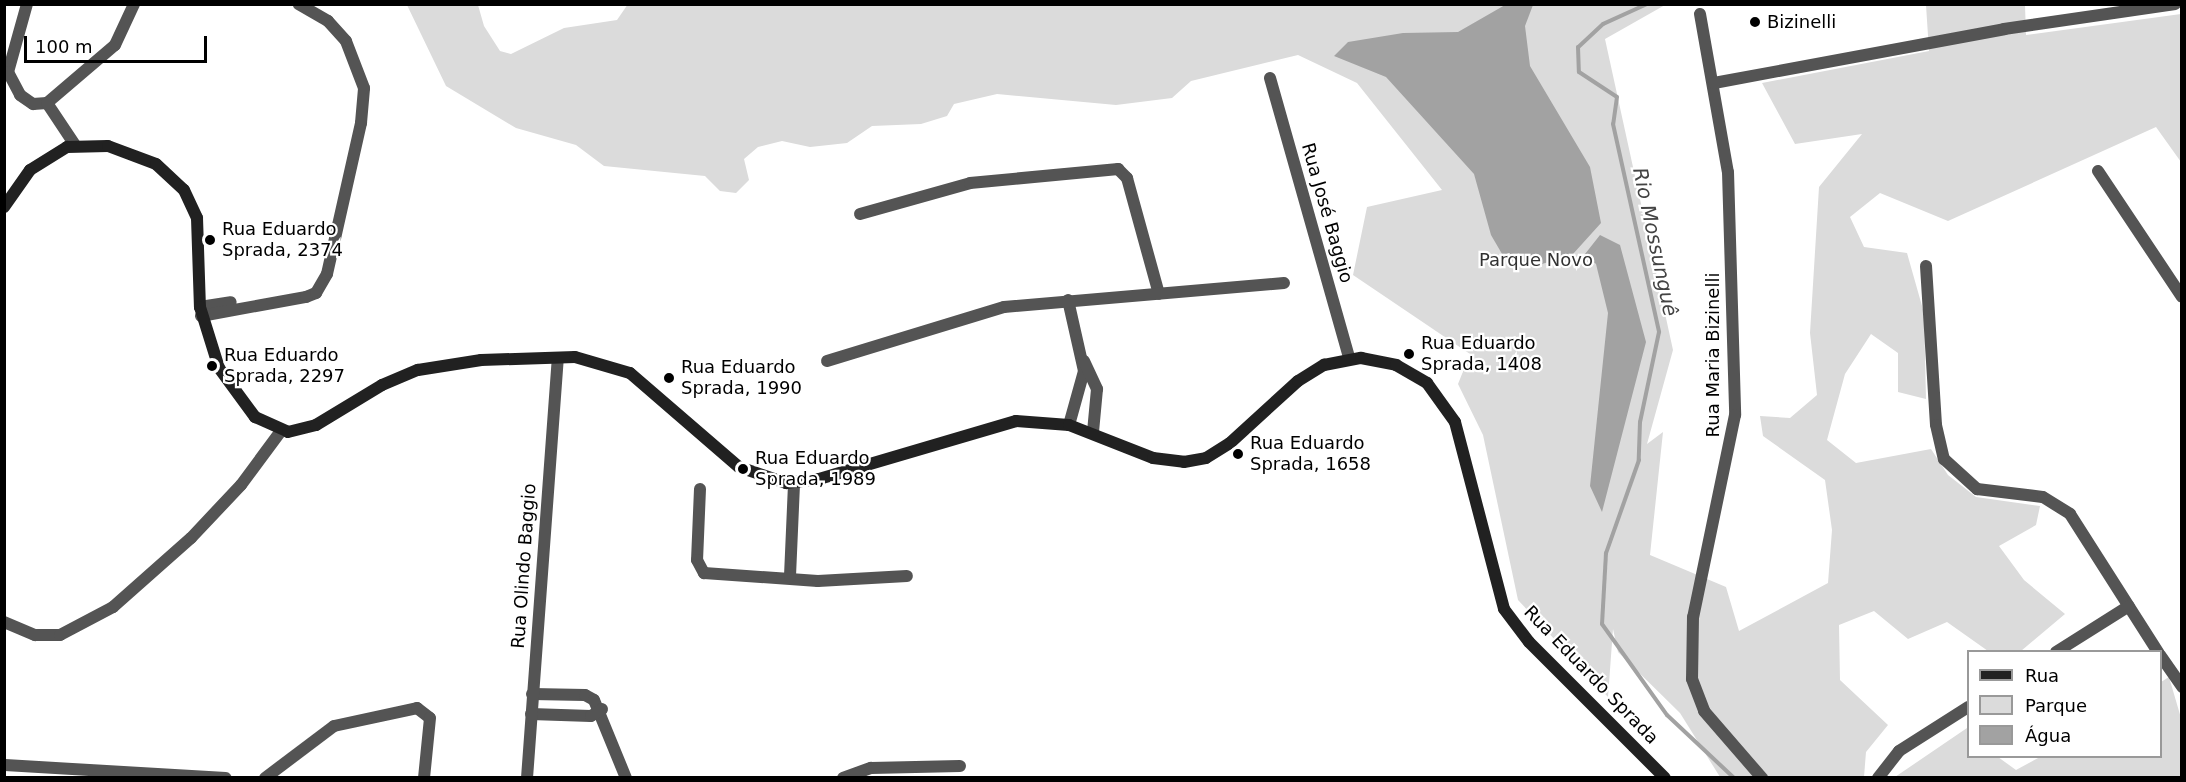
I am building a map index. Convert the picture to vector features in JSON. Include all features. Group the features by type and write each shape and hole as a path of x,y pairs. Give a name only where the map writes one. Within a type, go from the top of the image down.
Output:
{"main road":[{"path":"4,207 30,170 71,146 108,146 142,156 184,190 197,218 200,311 219,368 239,399 255,417 281,430 316,425 381,385 418,370 470,361 558,358 604,361 630,373 739,466 790,483"},
{"name":"Rua Eduardo Sprada","path":"790,483 996,424 1069,425 1093,432 1161,460 1206,458 1310,372 1349,358 1396,365 1437,394 1467,455 1504,609 1529,642 1665,777"}],"street":[{"path":"27,4 8,72 26,101 47,103 57,115 71,146"},
{"path":"47,103 115,45 134,4"},
{"path":"200,311 306,297 323,284 364,105 361,69 346,41 328,21 299,4"},
{"path":"1714,83 2004,28 2175,4"},
{"name":"Rua Maria Bizinelli","path":"1700,14 1728,172 1735,415 1694,608 1691,658 1704,711 1762,777"},
{"name":"Rua José Baggio","path":"1270,78 1349,358"},
{"path":"860,214 980,181 1118,169 1127,178 1160,294"},
{"path":"2098,171 2181,297"},
{"path":"1926,266 1936,425 1944,459 1977,489 2057,503 2157,650"},
{"path":"827,361 988,310 1068,300 1284,283"},
{"path":"1068,300 1084,361 1097,389 1093,432"},
{"name":"Rua Olindo Baggio","path":"527,777 558,358"},
{"path":"1069,425 1082,394 1084,361"},
{"path":"4,622 35,635 78,628 139,587 191,538 205,513 222,506 281,430"},
{"path":"790,483 790,576"},
{"path":"700,489 697,560 704,573 907,576"},
{"path":"2058,650 2129,606"},
{"path":"2162,658 2181,687"},
{"path":"532,694 585,695 602,709 626,777"},
{"path":"265,777 334,726 417,708 430,718 424,777"},
{"path":"1878,777 1899,751 1967,708"},
{"path":"531,714 591,716 602,709"},
{"path":"5,765 226,777"},
{"path":"843,777 871,768 960,766"}],"green space":[{"name":"Parque Novo","path":"628,4 1665,5 1605,39 1673,350 1647,444 1663,432 1650,555 1726,587 1739,631 1828,583 1832,530 1825,480 1763,436 1760,416 1790,418 1817,395 1810,333 1819,187 1862,134 1795,144 1762,83 1929,51 1926,5 2025,5 2026,35 2181,14 2181,162 2156,127 1948,221 1880,193 1850,217 1864,247 1907,253 1924,313 1926,399 1898,392 1898,353 1871,334 1845,374 1827,440 1856,463 1931,449 1948,475 1976,497 2040,506 2036,525 1999,546 2024,580 2065,614 2022,650 1987,650 1947,622 1908,639 1874,611 1839,625 1840,680 1888,725 1866,752 1864,777 1720,777 1680,713 1618,652 1613,629 1608,697 1518,600 1483,435 1458,384 1470,354 1353,275 1367,207 1442,190 1357,83 1298,55 1191,81 1172,98 1116,105 997,94 954,104 947,116 921,124 872,126 847,143 810,147 782,141 758,147 744,159 749,180 736,193 720,191 705,176 604,166 576,145 516,128 446,86 407,5 478,5 484,26 500,51 511,54 564,28 617,20"},
{"path":"2169,677 2181,718 2181,777 1895,777 1967,728 1967,758 1999,758 2016,770 2038,758 2162,758 2162,681"}],"water":[{"path":"1505,5 1533,5 1525,26 1530,66 1590,167 1601,223 1573,254 1539,265 1505,259 1491,235 1474,174 1386,77 1334,56 1348,42 1403,33 1458,32"},
{"path":"1600,235 1620,245 1646,342 1602,512 1590,486 1608,313 1596,264 1585,254"}],"waterway":[{"name":"Rio Mossunguê","path":"1647,4 1603,24 1578,47 1579,72 1617,97 1613,124 1659,332 1640,422 1639,460 1606,553 1602,624 1667,715 1734,778"}],"place":[{"name":"Bizinelli","path":"1755,22"},
{"name":"Rua Eduardo Sprada, 2374","path":"210,240"},
{"name":"Rua Eduardo Sprada, 1408","path":"1409,354"},
{"name":"Rua Eduardo Sprada, 2297","path":"212,366"},
{"name":"Rua Eduardo Sprada, 1990","path":"669,378"},
{"name":"Rua Eduardo Sprada, 1658","path":"1238,454"},
{"name":"Rua Eduardo Sprada, 1989","path":"743,469"}]}
